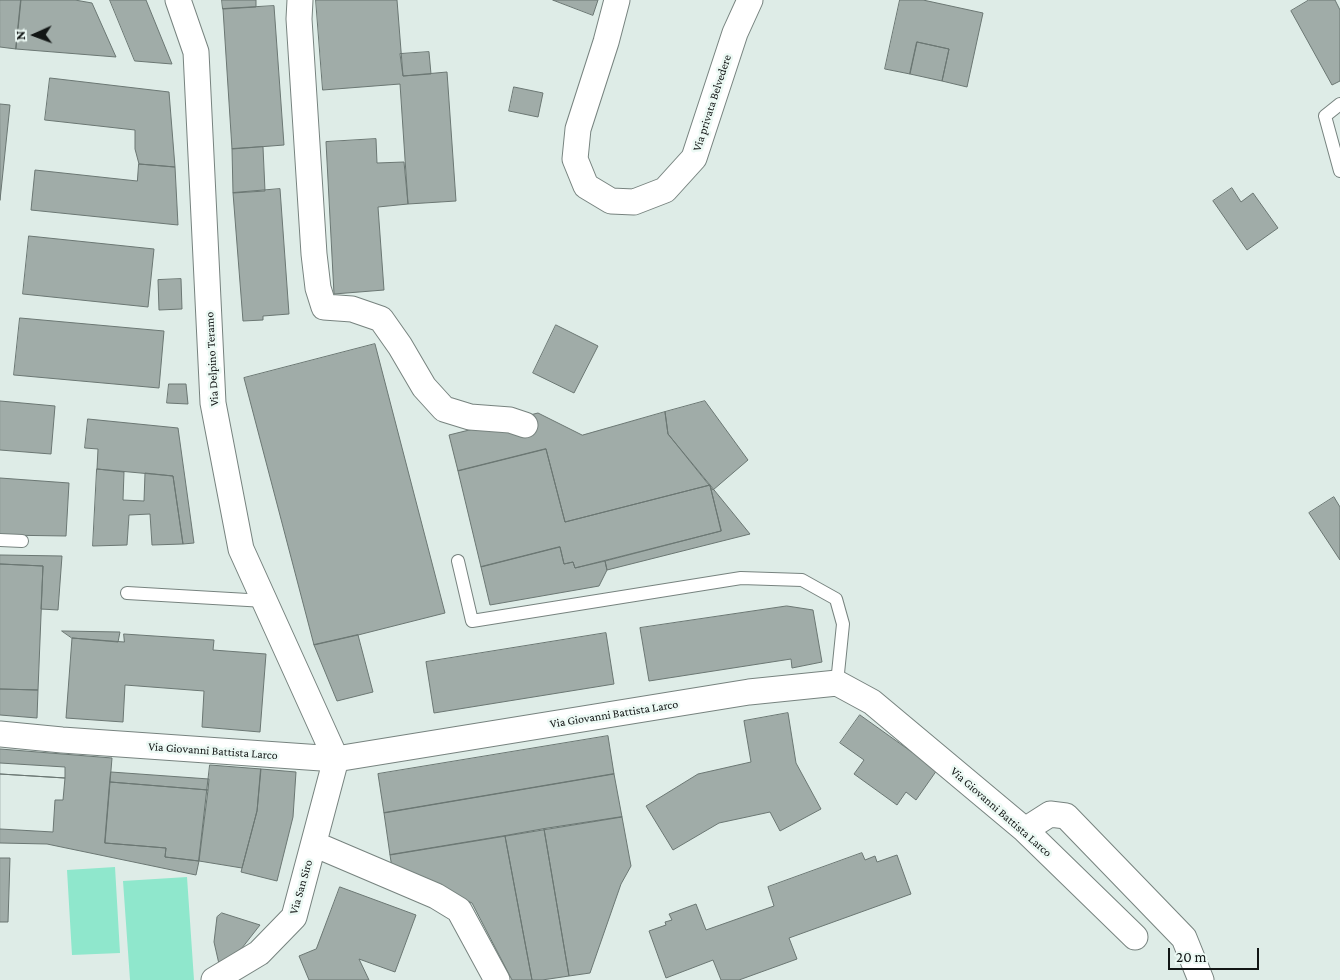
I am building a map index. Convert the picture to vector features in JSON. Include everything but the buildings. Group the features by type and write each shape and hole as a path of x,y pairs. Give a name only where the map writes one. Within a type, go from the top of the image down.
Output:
{"street":[{"name":"Via Delpino Teramo","path":"178,0 196,52 213,403 241,549 336,759"},
{"path":"300,0 300,28 314,254 318,288 324,307 352,309 381,319 400,346 424,387 444,409 470,417 510,420 525,425"},
{"name":"Via privata Belvedere","path":"617,0 606,42 578,129 575,159 586,186 611,201 634,202 665,190 694,158 735,33 750,0"},
{"name":"Via Giovanni Battista Larco","path":"0,734 72,741 336,759 749,692 837,683 872,702 1025,830 1136,937"},
{"name":"Via San Siro","path":"214,980 259,953 294,917 336,759"},
{"path":"1025,830 1050,814 1066,816 1184,938 1201,980"},
{"path":"314,844 436,896 459,910 497,980"}],"lane":[{"path":"1340,104 1325,116 1340,171"},
{"path":"0,540 22,541"},
{"path":"458,561 472,621 742,578 802,580 836,599 843,624 837,683"},
{"path":"127,593 265,600"}],"green space":[{"path":"115,867 120,953 72,955 67,870"},
{"path":"187,877 194,980 130,980 123,881"}]}
